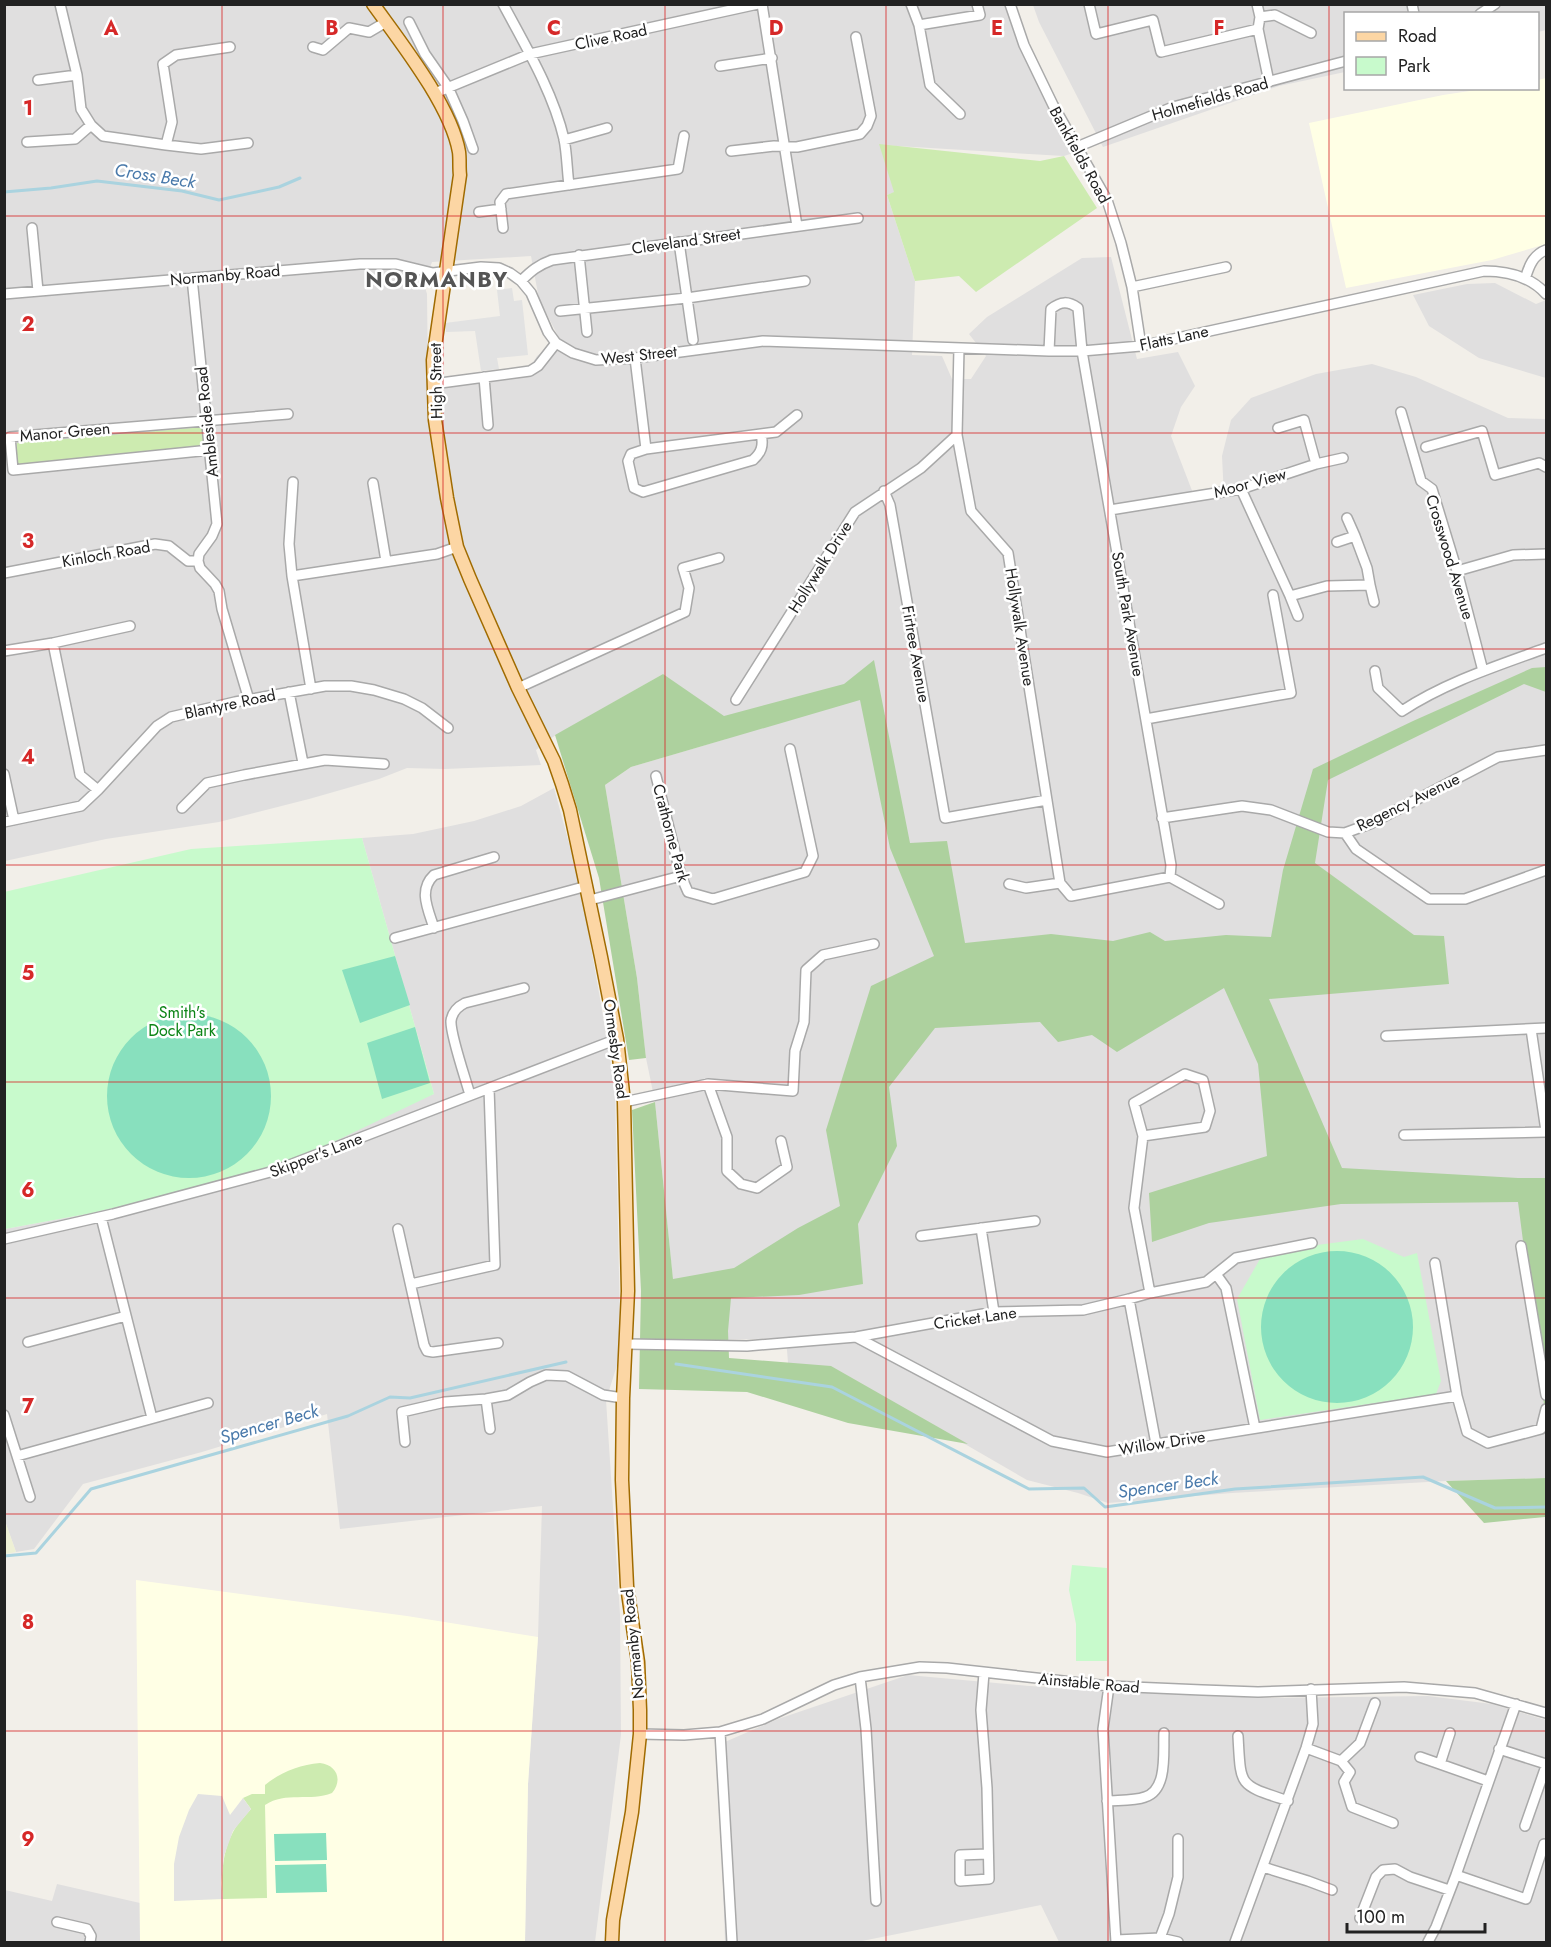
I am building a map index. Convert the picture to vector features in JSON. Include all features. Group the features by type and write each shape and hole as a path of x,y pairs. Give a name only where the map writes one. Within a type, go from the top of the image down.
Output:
{"main road":[{"name":"High Street","path":"373,4 435,93 451,125 459,152 459,175 435,336 433,384 447,498 457,547 518,688 554,761"},
{"name":"Ormesby Road","path":"554,761 570,810 617,1039 624,1102 627,1344"},
{"name":"Normanby Road","path":"612,1942 613,1920 632,1812 640,1734 640,1685 626,1575 622,1480 623,1398 627,1344"}],"street":[{"path":"60,4 81,109 91,125 103,136 201,149 248,143"},
{"path":"503,4 530,54 553,106 564,140 569,185"},
{"name":"Clive Road","path":"435,93 530,54 758,4"},
{"path":"762,4 796,226"},
{"path":"911,4 918,24 930,85 960,114"},
{"path":"918,24 980,15 977,4"},
{"name":"Bankfields Road","path":"1010,4 1024,45 1053,105 1107,200 1132,287 1141,346"},
{"path":"1089,4 1096,34 1153,20 1161,52 1258,29"},
{"path":"1257,4 1260,17 1258,29 1269,82"},
{"path":"1483,12 1496,4"},
{"path":"1260,17 1275,15 1311,33"},
{"path":"313,47 324,50 349,28 369,32 386,22"},
{"path":"409,22 425,54 448,87 473,149"},
{"path":"731,151 774,146 797,147 860,134 867,126 871,116 856,37"},
{"path":"166,145 172,122 163,64 176,56 230,46"},
{"path":"720,66 772,58"},
{"name":"Holmefields Road","path":"1077,147 1173,107 1344,62"},
{"path":"38,80 76,75"},
{"path":"27,142 75,139 91,125"},
{"path":"564,140 607,128"},
{"path":"503,228 501,206 506,194 678,169 684,136"},
{"path":"479,212 501,206"},
{"name":"Cleveland Street","path":"521,281 540,264 579,255 858,218"},
{"path":"32,228 38,291"},
{"path":"679,242 693,340"},
{"path":"1525,279 1529,266 1537,254 1546,250"},
{"path":"579,255 587,332"},
{"name":"Normanby Road","path":"4,294 360,264 396,264 433,273 445,272"},
{"path":"433,384 530,371 538,366 556,343 548,332 531,293 510,273 499,268 481,267 445,272"},
{"path":"1132,287 1226,267"},
{"name":"Flatts Lane","path":"790,342 1082,351 1141,346 1484,271 1502,271 1525,279 1546,294"},
{"name":"Ambleside Road","path":"192,278 216,524 212,536 199,554 198,561"},
{"path":"560,311 687,298 805,281"},
{"name":"South Park Avenue","path":"1049,351 1051,309 1058,304 1069,302 1078,308 1082,351 1171,865 1170,877"},
{"name":"West Street","path":"556,343 573,353 596,360 635,358 763,341 790,342"},
{"name":"Hollywalk Avenue","path":"958,348 957,435 971,511 1008,553 1060,884"},
{"path":"635,358 646,449"},
{"path":"484,377 488,425"},
{"name":"Crosswood Avenue","path":"1401,412 1421,481 1432,489 1457,571 1483,671"},
{"path":"207,421 288,414"},
{"path":"761,434 763,446 759,455 753,460 643,492 634,488 628,461 631,454 646,449 776,432 797,415"},
{"path":"1278,428 1304,420 1316,464"},
{"name":"Manor Green","path":"207,421 10,437 13,470 210,450"},
{"path":"1426,447 1482,431 1495,475 1539,463 1546,467"},
{"name":"Hollywalk Drive","path":"736,700 855,512 921,468 957,435"},
{"name":"Moor View","path":"1110,510 1241,489 1316,464 1343,458"},
{"path":"293,482 289,544 292,576 311,689"},
{"path":"373,483 386,561"},
{"path":"1241,489 1298,616"},
{"name":"Firtree Avenue","path":"884,491 890,505 945,818 1047,800"},
{"path":"1347,518 1367,568 1374,602"},
{"path":"1337,542 1355,536"},
{"name":"Kinloch Road","path":"4,573 155,544 169,546 188,561 198,561 200,568 219,591 249,700"},
{"path":"292,576 437,554 457,547"},
{"path":"1457,571 1513,555 1546,554"},
{"path":"518,688 685,612 689,588 683,568 719,558"},
{"path":"1290,596 1327,586 1370,585"},
{"path":"1146,719 1291,693 1273,595"},
{"path":"4,651 130,626"},
{"path":"53,643 80,775 98,790"},
{"path":"1375,671 1378,688 1402,711 1425,696 1483,671 1546,648"},
{"name":"Blantyre Road","path":"9,821 81,806 157,726 171,717 249,700 325,686 351,686 404,699 422,708 448,728"},
{"path":"289,693 303,763"},
{"name":"Crathorne Park","path":"656,776 687,892 713,899 805,872 813,856 790,749"},
{"name":"Regency Avenue","path":"1162,818 1242,806 1271,810 1328,832 1345,833 1372,823 1498,757 1546,750"},
{"path":"182,808 207,783 325,760 384,764"},
{"path":"4,774 9,821"},
{"path":"1345,833 1356,849 1429,899 1465,899 1546,870"},
{"path":"434,928 424,893 434,874 494,857"},
{"path":"590,900 681,876"},
{"path":"1010,884 1026,888 1060,884 1071,896 1170,877 1219,904"},
{"path":"395,938 587,886"},
{"path":"624,1102 708,1084 793,1091 795,1051 804,1022 806,970 823,956 874,944"},
{"path":"470,1095 452,1027 454,1013 465,1003 524,988"},
{"path":"1386,1036 1546,1028"},
{"path":"1404,1135 1546,1131 1531,1029"},
{"name":"Skipper's Lane","path":"4,1239 101,1217 274,1171 617,1039"},
{"path":"1143,1136 1205,1127 1210,1111 1203,1080 1185,1074 1134,1103 1143,1136 1134,1208 1150,1293"},
{"path":"708,1084 727,1137 727,1171 741,1184 757,1188 787,1167 782,1142"},
{"path":"411,1284 495,1265 489,1088"},
{"path":"101,1217 152,1418"},
{"path":"921,1236 1035,1221"},
{"path":"981,1228 994,1312"},
{"path":"398,1229 427,1351 498,1343"},
{"name":"Cricket Lane","path":"627,1344 747,1346 856,1337 994,1312 1083,1310 1206,1282 1236,1258 1312,1243"},
{"path":"1521,1246 1546,1395"},
{"path":"1435,1263 1457,1396 1467,1432 1488,1443 1541,1429 1546,1409"},
{"path":"1216,1274 1226,1288 1255,1428"},
{"path":"1129,1299 1156,1444"},
{"path":"28,1342 126,1316"},
{"name":"Willow Drive","path":"856,1337 1052,1441 1107,1452 1457,1396"},
{"path":"405,1442 402,1412 445,1402 508,1395 546,1375 567,1376 603,1395 623,1398"},
{"path":"486,1399 490,1429"},
{"path":"17,1456 208,1402"},
{"path":"4,1415 30,1497"},
{"name":"Ainstable Road","path":"640,1734 684,1735 720,1732 763,1719 834,1685 860,1677 920,1667 1109,1686 1258,1692 1404,1687 1475,1693 1546,1713"},
{"path":"984,1673 981,1710 987,1788 988,1854"},
{"path":"860,1677 866,1729 876,1901"},
{"path":"1109,1686 1103,1729 1116,1941 1160,1938 1178,1942"},
{"path":"1235,1942 1306,1748 1312,1724 1311,1689"},
{"path":"1341,1761 1360,1743 1375,1702"},
{"path":"1428,1942 1456,1875 1516,1704"},
{"path":"720,1732 732,1942"},
{"path":"1107,1801 1143,1798 1153,1794 1161,1782 1164,1733"},
{"path":"1440,1764 1450,1733"},
{"path":"1238,1736 1240,1772 1244,1781 1253,1789 1288,1801"},
{"path":"1306,1748 1341,1761 1350,1772 1344,1782 1352,1807 1394,1823"},
{"path":"1499,1749 1546,1765 1526,1826"},
{"path":"1420,1757 1488,1781"},
{"path":"1160,1938 1169,1914 1178,1876 1178,1839"},
{"path":"1456,1875 1526,1899 1544,1844 1546,1845"},
{"path":"1263,1867 1332,1890"},
{"path":"1360,1918 1376,1877 1383,1870 1395,1869 1449,1890"},
{"path":"57,1922 87,1929 92,1936 90,1942"}],"shaded area":[{"path":"4,5 1006,5 1035,78 1076,152 1064,156 880,145 895,192 887,195 915,281 912,355 942,356 952,379 971,379 986,356 969,334 987,317 1082,258 1111,257 1137,359 1178,352 1195,386 1181,407 1171,436 1196,501 1224,497 1222,456 1231,420 1251,398 1316,374 1372,364 1416,377 1508,418 1546,419 1546,1478 1232,1493 1108,1503 1027,1480 861,1384 789,1375 786,1338 724,1340 673,1280 655,1102 646,1058 637,978 605,785 631,767 726,739 663,674 553,737 536,750 541,765 445,769 407,768 379,779 219,822 106,839 5,861","holes":["531,256 539,299 559,338 537,356 530,367 428,380 427,294 424,284 432,262"]},
{"path":"1033,5 1546,5 1546,30 1539,32 1539,12 1344,12 1344,72 1279,86 1103,147 1039,22"},
{"path":"1546,78 1546,244 1492,260 1346,288 1309,123 1476,90 1539,90 1539,80"},
{"path":"1495,283 1536,304 1546,300 1546,378 1479,358 1429,326 1413,295 1467,284"},
{"path":"512,288 514,301 522,300 528,355 497,358 499,369 481,371 475,331 446,332 445,323 500,316 497,290"},
{"path":"554,788 579,880 615,1091 619,1359 606,1400 620,1614 621,1735 595,1942 525,1942 528,1784 538,1637 542,1506 340,1529 327,1414 202,1452 83,1484 34,1549 16,1552 5,1521 5,1229 92,1213 434,1094 362,838 413,834 474,821 521,806"},
{"path":"5,1521 16,1552 5,1554"},
{"path":"136,1580 407,1616 538,1637 528,1784 525,1942 140,1942"},
{"path":"908,1675 1029,1686 1270,1698 1428,1696 1492,1704 1546,1720 1546,1942 1059,1942 1041,1905 857,1942 725,1942 718,1745 778,1719"},
{"path":"198,1794 222,1796 230,1815 243,1798 251,1809 233,1831 224,1856 221,1883 223,1899 174,1901 174,1864 179,1837"},
{"path":"57,1884 140,1903 140,1942 5,1942 5,1890 52,1901"}],"green space":[{"path":"879,144 1040,161 1064,156 1097,208 976,292 959,276 915,281 887,195 894,192"},
{"path":"204,427 208,447 16,467 17,443"},
{"path":"874,660 910,843 947,841 965,943 1051,934 1113,941 1150,932 1165,941 1226,935 1271,937 1283,870 1313,769 1532,668 1546,667 1546,692 1524,684 1328,780 1315,863 1414,935 1444,936 1449,984 1269,999 1342,1168 1546,1178 1546,1420 1518,1202 1341,1204 1209,1223 1152,1242 1149,1193 1267,1156 1258,1064 1224,988 1117,1052 1092,1035 1058,1042 1040,1022 935,1028 889,1087 897,1146 858,1224 863,1284 799,1295 731,1298 728,1331 729,1358 831,1366 968,1444 848,1423 747,1392 639,1389 641,1291 632,1110 655,1102 673,1279 734,1268 798,1228 840,1206 826,1130 871,986 934,956 890,848 860,700 631,767 605,785 637,978 646,1058 629,1060 599,878 555,735 663,674 724,716 844,684"},
{"name":"Smith's Dock Park","path":"362,838 434,1094 281,1167 92,1213 5,1229 4,892 191,849"},
{"path":"395,956 410,1005 360,1023 342,970"},
{"path":"189,1014 220,1021 247,1038 264,1065 271,1096 264,1127 247,1154 220,1171 189,1178 158,1171 131,1154 114,1127 107,1096 114,1065 131,1038 158,1021"},
{"path":"415,1027 430,1083 382,1099 367,1043"},
{"path":"1363,1239 1404,1257 1417,1253 1441,1381 1436,1394 1260,1420 1237,1299 1260,1259 1317,1245"},
{"path":"1337,1251 1352,1252 1366,1257 1391,1273 1407,1298 1412,1312 1412,1342 1407,1356 1391,1381 1366,1397 1352,1402 1337,1403 1322,1402 1308,1397 1283,1381 1267,1356 1262,1342 1261,1327 1262,1312 1267,1298 1283,1273 1308,1257 1322,1252"},
{"path":"1546,1478 1546,1518 1484,1523 1446,1481"},
{"path":"1072,1565 1107,1568 1107,1661 1076,1661 1076,1624 1069,1590"},
{"path":"320,1763 331,1767 338,1778 332,1793 315,1797 281,1798 265,1805 267,1898 223,1899 224,1856 235,1829 251,1809 243,1798 252,1794 265,1794 265,1785 284,1773 305,1765"},
{"path":"326,1833 327,1860 275,1861 274,1834"},
{"path":"326,1864 327,1892 276,1893 275,1865"}],"waterway":[{"name":"Cross Beck","path":"4,192 97,181 182,191 219,200 279,187 300,178"},
{"name":"Spencer Beck","path":"4,1556 36,1553 91,1489 348,1416 390,1397 410,1398 566,1362"},
{"name":"Spencer Beck","path":"676,1364 832,1387 1029,1489 1084,1488 1105,1507 1235,1489 1423,1477 1495,1508 1546,1507"}],"district":[{"name":"NORMANBY","path":"437,279"}]}
